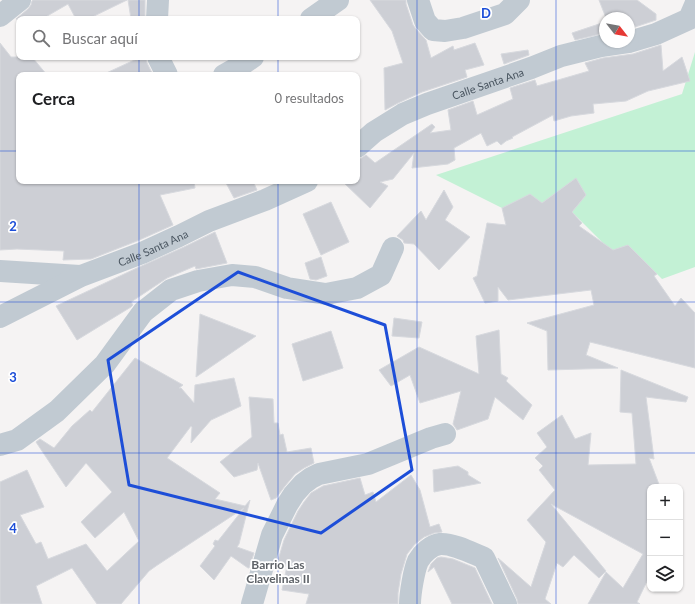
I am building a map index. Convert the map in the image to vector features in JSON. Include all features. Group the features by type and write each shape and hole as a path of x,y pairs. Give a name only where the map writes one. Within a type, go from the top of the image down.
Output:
{"street":[{"path":"0,16 20,0"},
{"path":"157,16 158,0"},
{"path":"315,16 338,0"},
{"path":"418,0 425,21 433,30 445,31 463,28 505,14 518,0"},
{"name":"Calle Santa Ana","path":"635,40 656,34 689,19 695,5"},
{"name":"Calle Santa Ana","path":"360,144 374,132 409,111 561,56 599,46"},
{"path":"160,60 166,72"},
{"path":"229,72 248,60"},
{"name":"Calle Santa Ana","path":"0,317 81,276 142,253 209,221 265,200 300,184"},
{"path":"0,445 17,440 57,410 105,364 143,312 171,290 198,281 232,275 255,276 287,288 326,294 357,288 381,275 393,248"},
{"path":"0,271 81,276"},
{"path":"252,604 272,535 287,505 303,484 319,474 368,464 431,438 445,434"},
{"path":"410,604 411,591 418,561 432,546 440,544 460,548 484,558 506,604"}],"highlighted area":[{"path":"238,272 385,325 412,470 321,533 129,485 108,360"}],"green space":[{"path":"695,52 695,267 662,279 628,245 613,253 572,212 586,195 576,179 542,203 502,208 436,175 682,94"}],"building":[{"path":"127,0 94,16 74,16 68,4 47,16 20,16 28,9 32,1"},
{"path":"128,0 145,0 145,16 131,16"},
{"path":"370,0 406,0 413,25 426,40 431,58 453,46 454,50 475,43 484,65 465,70 467,77 422,92 385,110 384,68 403,63 392,31"},
{"path":"599,0 637,0 656,14 656,20 635,27 635,12 604,12"},
{"path":"599,24 599,34 575,40 572,33"},
{"path":"0,43 11,57 16,57 16,60 34,60 44,72 16,72 16,184 194,184 195,188 160,195 173,225 91,259 63,260 64,251 17,249 0,250"},
{"path":"661,45 663,71 682,57 690,81 648,91 626,101 593,104 594,113 571,116 554,121 553,115 512,137 513,138 501,145 497,141 487,146 481,133 454,148 455,160 448,164 412,168 414,153 393,179 380,182 388,186 370,208 345,184 360,184 360,159 366,155 375,163 432,124 435,127 430,133 451,130 448,110 473,101 477,115 513,99 510,88 535,80 537,86 589,71 585,63 603,58 633,54"},
{"path":"528,50 529,55 504,64 501,54"},
{"path":"134,60 146,60 152,72 108,72"},
{"path":"576,178 586,195 572,212 582,223 579,226 613,250 628,245 657,274 654,276 675,306 681,298 695,313 695,368 590,342 586,355 618,368 548,370 547,331 527,323 594,305 591,290 508,300 498,287 498,301 485,303 473,278 477,276 487,223 506,225 502,208 530,194 542,203"},
{"path":"227,184 254,184 257,190 234,198"},
{"path":"444,190 453,207 445,220 470,237 439,270 414,244 404,243 403,240 397,236 421,211 426,220"},
{"path":"331,202 349,242 321,255 303,214"},
{"path":"215,232 227,263 196,269 195,266 167,278 131,302 133,305 131,307 77,340 56,306 184,247"},
{"path":"321,257 327,276 316,280 310,279 305,263"},
{"path":"200,314 256,336 196,377"},
{"path":"394,318 422,322 419,338 392,336"},
{"path":"499,330 501,374 508,378 506,381 532,405 523,420 495,397 488,419 457,430 453,424 461,391 420,403 410,375 391,386 379,370 419,347 479,374 476,336"},
{"path":"331,331 343,368 303,381 292,344"},
{"path":"135,358 183,385 179,388 181,388 194,403 195,385 234,378 241,406 211,420 191,443 191,426 167,458 220,493 215,499 245,506 250,500 237,547 254,553 249,568 231,556 214,580 200,566 215,546 213,544 215,540 218,541 244,508 149,571 121,604 97,604 72,568 36,586 42,604 0,604 0,482 27,470 44,507 20,515 36,544 41,542 48,559 86,544 107,571 139,541 124,512 95,538 81,522 112,492 86,463 66,487 36,442 40,439 54,448 72,426 90,410 92,412"},
{"path":"621,370 688,397 686,402 646,397 654,459 649,458 659,484 647,484 647,581 637,602 640,604 588,604 606,572 623,588 643,554 551,504 606,571 599,578 574,555 563,567 557,563 545,599 551,604 518,604 498,558 531,587 546,542 527,520 555,490 539,470 543,466 535,458 547,447 537,433 562,415 575,439 591,433 588,465 636,464 632,413 620,412"},
{"path":"249,397 273,399 274,423 278,423 280,435 283,434 287,452 311,448 314,463 295,474 276,498 271,500 258,463 257,470 234,477 220,462 252,437"},
{"path":"458,466 468,472 468,475 481,483 434,492 433,470"},
{"path":"411,475 420,490 430,527 439,524 442,532 424,537 415,544 407,554 401,574 398,604 306,604 309,594 282,590 287,566 276,567 284,540 298,511 311,493 323,486 360,478 365,495 373,492 376,502"},
{"path":"441,557 453,559 475,568 492,604 452,604 434,567 428,572 431,564 437,558"}],"district":[{"name":"Barrio Las Clavelinas II","path":"278,571"}]}
